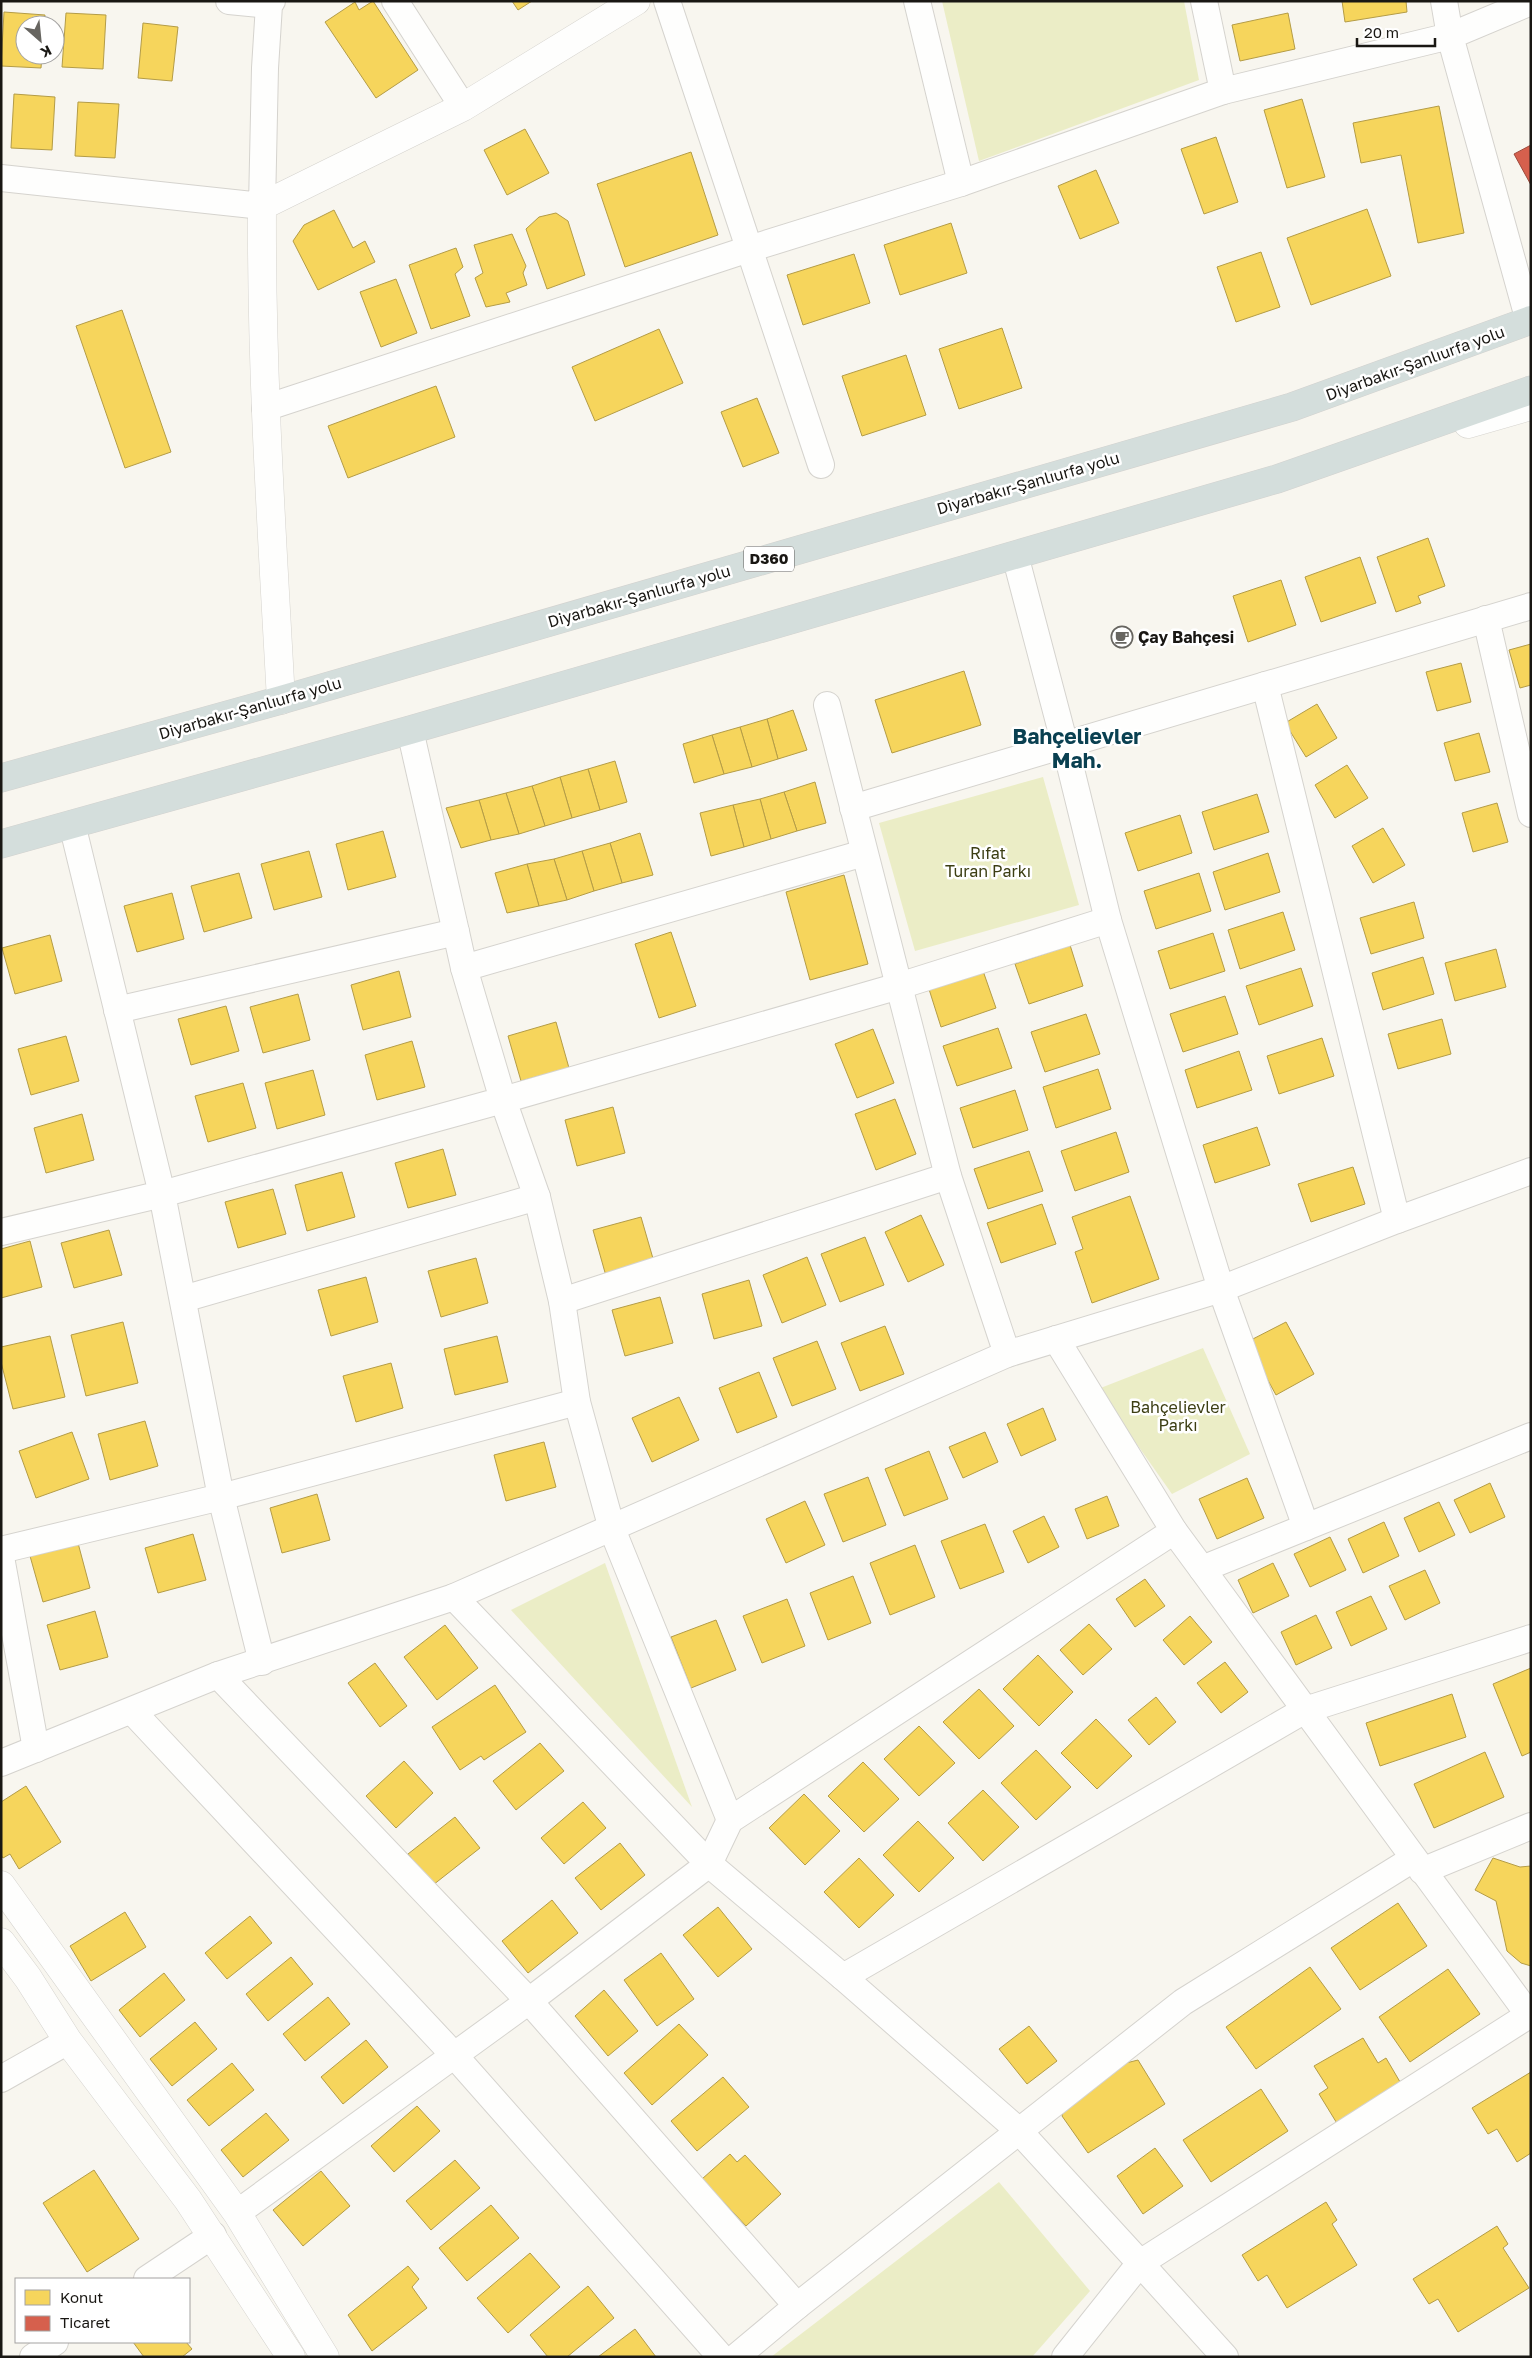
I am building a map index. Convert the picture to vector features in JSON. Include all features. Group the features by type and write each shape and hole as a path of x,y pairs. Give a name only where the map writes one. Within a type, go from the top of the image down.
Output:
{"highway":[{"name":"Diyarbakır-Şanlıurfa yolu","path":"1,778 281,700 1292,407 1530,321"},
{"path":"1,844 410,730 1277,479 1531,390"}],"street":[{"path":"228,1 270,3 265,68 262,206 265,408 281,700"},
{"path":"395,1 463,107"},
{"path":"1,178 262,206 463,107 636,1"},
{"path":"666,1 822,466"},
{"path":"916,1 961,183"},
{"path":"1204,1 1223,91"},
{"path":"1444,1 1450,36 1530,321"},
{"path":"265,408 749,249 961,183 1223,91 1450,36 1531,2"},
{"path":"1277,479 1531,406"},
{"path":"1015,555 1066,745 1108,920 1220,1289 1306,1527"},
{"path":"853,808 1531,606"},
{"path":"1486,619 1531,814"},
{"path":"1265,685 1396,1220"},
{"path":"827,706 948,1176 1007,1354"},
{"path":"410,730 464,968 503,1100 537,1197 562,1301 577,1402 612,1529 730,1820"},
{"path":"72,824 162,1194 221,1496 262,1662"},
{"path":"464,968 864,853"},
{"path":"1,1232 162,1194 503,1100 899,986 1108,920"},
{"path":"117,1010 456,932"},
{"path":"1,1763 218,1675 454,1597 1007,1354 1220,1289 1396,1220 1531,1171"},
{"path":"562,1301 948,1176"},
{"path":"183,1299 537,1197"},
{"path":"1056,1339 1174,1531 1530,2015 1140,2263 1065,2357"},
{"path":"1,1550 221,1496 577,1402"},
{"path":"1202,1569 1531,1436"},
{"path":"237,2213 529,2001 709,1864 730,1820 1174,1531"},
{"path":"1,1557 36,1749"},
{"path":"454,1597 709,1864 843,1977 1018,2130 1225,2357"},
{"path":"843,1977 1305,1710 1531,1638"},
{"path":"218,1675 529,2001 797,2306"},
{"path":"132,1711 454,2056 721,2357"},
{"path":"736,2357 1018,2130 1183,2002 1418,1865 1531,1826"},
{"path":"1,1885 237,2213 325,2357"},
{"path":"1,1942 28,1978 68,2041 213,2235 291,2357"},
{"path":"1,2079 68,2041"},
{"path":"148,2278 213,2235"},
{"path":"33,2357 54,2343"}],"green space":[{"path":"942,1 1184,1 1199,80 979,161"},
{"name":"Rıfat Turan Parkı","path":"1043,777 1079,905 915,951 879,823"},
{"name":"Bahçelievler Parkı","path":"1203,1348 1250,1454 1172,1494 1098,1389"},
{"path":"605,1563 692,1807 511,1610"},
{"path":"999,2182 1090,2291 1032,2357 771,2357"}],"building: Konut":[{"path":"373,1 418,70 376,98 325,22 355,2 359,10"},
{"path":"512,1 532,1 518,10"},
{"path":"1342,1 1406,1 1407,12 1345,22"},
{"path":"4,12 45,15 15,15 15,65 41,65 41,68 1,66"},
{"path":"66,13 106,15 103,69 62,67 62,65 65,65"},
{"path":"1288,13 1295,49 1240,61 1232,25"},
{"path":"143,23 178,27 172,81 138,78"},
{"path":"14,94 55,97 52,150 11,148"},
{"path":"1302,99 1325,177 1287,188 1264,110"},
{"path":"78,102 119,104 115,158 75,156"},
{"path":"1439,106 1464,233 1418,243 1401,155 1361,163 1353,123"},
{"path":"525,129 549,173 507,195 484,150"},
{"path":"1216,137 1238,202 1204,214 1181,149"},
{"path":"691,152 718,235 625,267 597,184"},
{"path":"1096,170 1119,223 1080,239 1058,186"},
{"path":"1367,209 1391,276 1311,305 1287,238"},
{"path":"334,210 353,248 365,241 375,262 318,290 293,241 304,225"},
{"path":"556,213 568,221 585,275 547,289 526,229 539,217"},
{"path":"951,223 967,273 900,295 884,245"},
{"path":"512,234 526,266 523,273 527,285 506,293 510,302 486,307 475,278 483,273 474,245"},
{"path":"456,248 463,267 455,274 470,316 431,329 409,265"},
{"path":"1261,252 1280,307 1236,322 1217,267"},
{"path":"854,254 870,303 803,325 787,275"},
{"path":"396,279 417,333 381,347 360,292"},
{"path":"122,310 171,452 125,468 76,326"},
{"path":"1002,328 1022,388 959,409 939,349"},
{"path":"659,329 683,383 595,421 572,367"},
{"path":"906,355 926,415 862,436 842,376"},
{"path":"436,386 455,437 348,478 328,426"},
{"path":"757,398 779,453 743,467 721,412"},
{"path":"1428,538 1445,586 1418,596 1421,603 1396,612 1377,557"},
{"path":"1360,557 1376,603 1321,622 1305,577"},
{"path":"1281,580 1296,625 1248,642 1233,596"},
{"path":"1531,644 1531,685 1520,688 1509,650"},
{"path":"1461,663 1471,702 1437,711 1426,672"},
{"path":"964,671 981,725 892,753 875,700"},
{"path":"1317,704 1337,738 1306,757 1285,723"},
{"path":"793,710 807,750 778,759 767,719"},
{"path":"767,719 778,759 752,767 740,727"},
{"path":"740,727 752,767 724,774 712,735"},
{"path":"1479,733 1490,772 1455,781 1444,743"},
{"path":"712,735 724,774 694,783 683,744"},
{"path":"615,761 627,802 600,810 588,769"},
{"path":"1347,765 1368,798 1335,818 1315,785"},
{"path":"588,769 600,810 572,818 560,777"},
{"path":"560,777 572,818 545,826 532,786"},
{"path":"815,782 826,823 797,831 784,792"},
{"path":"532,786 545,826 519,834 506,793"},
{"path":"784,792 797,831 771,839 760,799"},
{"path":"506,793 519,834 491,840 479,800"},
{"path":"1257,794 1269,832 1214,850 1202,812"},
{"path":"760,799 771,839 744,847 733,805"},
{"path":"479,800 491,840 461,848 446,808"},
{"path":"1497,803 1508,842 1473,852 1462,813"},
{"path":"733,805 744,847 711,856 700,813"},
{"path":"1180,815 1192,853 1138,871 1125,833"},
{"path":"1383,828 1405,865 1373,883 1352,846"},
{"path":"383,831 396,877 348,890 336,844"},
{"path":"640,833 653,875 622,883 610,843"},
{"path":"610,843 622,883 594,891 582,851"},
{"path":"309,851 322,897 274,910 261,864"},
{"path":"582,851 594,891 567,900 554,859"},
{"path":"1268,853 1280,892 1225,910 1213,872"},
{"path":"554,859 567,900 539,906 527,864"},
{"path":"527,864 539,906 507,913 495,873"},
{"path":"239,873 252,918 204,932 191,886"},
{"path":"1199,873 1211,911 1156,929 1144,891"},
{"path":"844,875 868,964 810,980 786,892"},
{"path":"172,893 184,939 137,952 124,906"},
{"path":"1414,902 1424,938 1371,954 1360,918"},
{"path":"1283,912 1295,950 1240,969 1228,930"},
{"path":"671,932 696,1006 659,1018 635,944"},
{"path":"1213,933 1225,971 1170,989 1158,951"},
{"path":"50,935 62,981 15,994 2,948"},
{"path":"1070,945 1083,986 1029,1004 1015,964"},
{"path":"1496,949 1506,987 1455,1001 1445,963"},
{"path":"1423,957 1434,994 1383,1010 1372,973"},
{"path":"982,968 996,1008 941,1027 928,986"},
{"path":"1301,968 1313,1006 1259,1025 1246,986"},
{"path":"399,971 411,1017 363,1030 351,985"},
{"path":"298,994 310,1040 263,1053 250,1007"},
{"path":"1225,996 1238,1034 1183,1052 1170,1014"},
{"path":"226,1006 239,1051 191,1065 178,1019"},
{"path":"1086,1014 1100,1054 1045,1072 1031,1032"},
{"path":"1442,1019 1451,1054 1398,1069 1388,1034"},
{"path":"556,1022 569,1068 521,1081 508,1036"},
{"path":"998,1028 1012,1068 957,1086 943,1046"},
{"path":"873,1029 894,1083 857,1098 835,1044"},
{"path":"66,1036 79,1081 31,1095 18,1049"},
{"path":"1322,1038 1334,1076 1279,1094 1267,1056"},
{"path":"412,1041 425,1087 377,1100 365,1055"},
{"path":"1239,1051 1252,1090 1197,1108 1185,1070"},
{"path":"1098,1069 1111,1109 1056,1128 1043,1087"},
{"path":"313,1070 325,1115 277,1129 265,1083"},
{"path":"243,1083 256,1128 208,1142 195,1096"},
{"path":"1015,1090 1028,1130 973,1148 960,1108"},
{"path":"895,1099 916,1154 876,1170 855,1114"},
{"path":"613,1107 625,1153 577,1166 565,1120"},
{"path":"82,1114 94,1160 46,1173 34,1128"},
{"path":"1257,1127 1270,1165 1215,1183 1203,1145"},
{"path":"1116,1132 1129,1172 1075,1191 1061,1151"},
{"path":"443,1149 456,1195 408,1208 395,1163"},
{"path":"1029,1151 1043,1191 988,1209 974,1169"},
{"path":"1353,1167 1365,1204 1311,1222 1298,1184"},
{"path":"342,1172 355,1217 307,1231 295,1185"},
{"path":"273,1189 286,1234 238,1248 225,1202"},
{"path":"1130,1196 1159,1279 1092,1303 1075,1252 1083,1249 1072,1217"},
{"path":"1042,1204 1056,1244 1001,1263 987,1223"},
{"path":"921,1215 944,1265 908,1282 885,1232"},
{"path":"641,1217 654,1262 606,1276 593,1230"},
{"path":"109,1230 122,1275 74,1288 61,1243"},
{"path":"865,1237 884,1285 840,1302 821,1254"},
{"path":"30,1241 42,1287 1,1298 1,1249"},
{"path":"807,1257 826,1305 782,1323 763,1275"},
{"path":"476,1258 488,1303 441,1317 428,1271"},
{"path":"366,1277 378,1322 331,1336 318,1290"},
{"path":"749,1280 762,1326 714,1339 702,1294"},
{"path":"660,1297 673,1343 625,1356 612,1310"},
{"path":"123,1322 138,1383 86,1396 71,1335"},
{"path":"1286,1322 1314,1374 1276,1395 1247,1342"},
{"path":"885,1326 904,1374 860,1391 841,1343"},
{"path":"50,1336 65,1397 13,1409 1,1362 1,1347"},
{"path":"497,1336 508,1382 455,1395 444,1349"},
{"path":"817,1341 836,1389 792,1406 773,1358"},
{"path":"391,1363 403,1408 356,1422 343,1376"},
{"path":"759,1372 777,1417 737,1433 719,1388"},
{"path":"679,1397 699,1440 652,1462 632,1418"},
{"path":"1043,1408 1056,1440 1021,1456 1007,1424"},
{"path":"145,1421 158,1466 110,1480 98,1434"},
{"path":"72,1432 89,1479 36,1498 19,1451"},
{"path":"985,1432 998,1462 963,1478 949,1447"},
{"path":"544,1442 556,1487 506,1501 494,1455"},
{"path":"929,1451 948,1499 904,1516 885,1469"},
{"path":"868,1477 886,1525 843,1542 824,1494"},
{"path":"1247,1478 1264,1518 1217,1539 1199,1499"},
{"path":"1490,1483 1505,1517 1470,1533 1454,1500"},
{"path":"317,1494 330,1540 282,1553 270,1508"},
{"path":"1107,1496 1119,1526 1087,1539 1075,1509"},
{"path":"805,1501 825,1545 786,1563 766,1519"},
{"path":"1439,1502 1455,1535 1419,1552 1404,1518"},
{"path":"1044,1516 1059,1547 1028,1563 1013,1531"},
{"path":"1384,1522 1399,1556 1363,1573 1348,1539"},
{"path":"985,1524 1004,1572 960,1589 941,1541"},
{"path":"193,1534 206,1580 158,1593 145,1548"},
{"path":"1330,1537 1346,1570 1310,1587 1294,1554"},
{"path":"78,1543 90,1588 43,1602 30,1556"},
{"path":"915,1545 935,1597 890,1615 870,1563"},
{"path":"1273,1563 1289,1596 1253,1613 1238,1580"},
{"path":"1425,1570 1440,1603 1405,1620 1389,1586"},
{"path":"853,1576 871,1623 828,1640 810,1593"},
{"path":"1145,1579 1165,1606 1135,1627 1116,1599"},
{"path":"1371,1596 1387,1629 1351,1646 1336,1612"},
{"path":"787,1599 805,1646 762,1663 743,1616"},
{"path":"95,1611 108,1657 60,1670 47,1625"},
{"path":"1316,1615 1332,1648 1296,1665 1281,1632"},
{"path":"1190,1616 1212,1642 1184,1665 1163,1640"},
{"path":"716,1620 736,1670 691,1688 671,1637"},
{"path":"1089,1624 1112,1649 1083,1675 1060,1650"},
{"path":"445,1625 478,1668 437,1700 404,1657"},
{"path":"1038,1655 1073,1692 1039,1726 1003,1689"},
{"path":"1225,1662 1248,1692 1221,1713 1197,1683"},
{"path":"375,1663 407,1706 380,1727 348,1683"},
{"path":"1531,1668 1531,1752 1522,1756 1493,1684"},
{"path":"495,1685 526,1732 484,1760 481,1756 460,1770 432,1727"},
{"path":"979,1689 1014,1726 979,1759 943,1722"},
{"path":"1452,1694 1466,1737 1380,1766 1366,1723"},
{"path":"1156,1697 1176,1722 1149,1745 1128,1720"},
{"path":"1096,1719 1132,1756 1097,1789 1061,1753"},
{"path":"919,1726 955,1763 919,1796 884,1759"},
{"path":"540,1743 564,1771 516,1810 493,1781"},
{"path":"1036,1750 1071,1787 1036,1820 1001,1783"},
{"path":"1485,1752 1504,1797 1434,1828 1414,1784"},
{"path":"404,1761 433,1793 396,1828 366,1796"},
{"path":"863,1762 899,1799 864,1832 828,1796"},
{"path":"26,1786 61,1842 19,1869 10,1854 3,1858 1,1855 1,1802"},
{"path":"983,1790 1019,1827 983,1861 948,1823"},
{"path":"804,1794 840,1831 805,1865 769,1828"},
{"path":"583,1802 606,1828 564,1864 541,1838"},
{"path":"455,1817 480,1848 433,1885 408,1854"},
{"path":"918,1821 954,1858 919,1892 883,1855"},
{"path":"620,1843 645,1875 601,1910 575,1878"},
{"path":"859,1858 894,1895 859,1928 824,1892"},
{"path":"1493,1858 1520,1867 1531,1866 1531,1966 1521,1963 1507,1951 1496,1901 1475,1890"},
{"path":"552,1900 578,1933 528,1973 502,1941"},
{"path":"1398,1903 1427,1946 1360,1990 1331,1948"},
{"path":"718,1907 752,1949 718,1977 683,1935"},
{"path":"125,1912 146,1947 91,1981 70,1946"},
{"path":"250,1916 272,1943 227,1979 205,1953"},
{"path":"661,1953 694,1999 657,2026 624,1980"},
{"path":"291,1957 313,1984 268,2021 246,1994"},
{"path":"1310,1967 1341,2009 1256,2069 1226,2027"},
{"path":"1448,1969 1480,2014 1410,2062 1379,2017"},
{"path":"164,1973 185,2000 140,2037 119,2010"},
{"path":"604,1990 638,2031 608,2056 575,2016"},
{"path":"328,1997 350,2024 305,2061 283,2034"},
{"path":"195,2022 217,2049 172,2086 150,2059"},
{"path":"679,2024 708,2055 652,2105 624,2073"},
{"path":"1029,2026 1057,2061 1027,2084 999,2049"},
{"path":"1363,2038 1378,2063 1386,2058 1403,2087 1338,2125 1319,2094 1328,2088 1314,2066"},
{"path":"366,2040 388,2067 343,2104 321,2077"},
{"path":"1138,2060 1165,2104 1088,2153 1062,2116 1068,2097 1118,2065"},
{"path":"232,2063 254,2090 209,2126 187,2100"},
{"path":"1531,2072 1531,2153 1517,2162 1497,2129 1488,2134 1472,2108"},
{"path":"723,2077 749,2107 697,2151 671,2121"},
{"path":"1261,2089 1288,2131 1211,2182 1183,2140"},
{"path":"417,2106 440,2131 394,2172 371,2146"},
{"path":"266,2113 289,2140 243,2177 221,2150"},
{"path":"1155,2148 1183,2186 1143,2214 1117,2176"},
{"path":"730,2154 737,2162 745,2155 781,2194 746,2226 702,2179"},
{"path":"455,2160 480,2188 431,2230 406,2201"},
{"path":"94,2170 139,2239 87,2272 43,2203"},
{"path":"321,2171 350,2206 303,2246 273,2210"},
{"path":"1326,2202 1337,2220 1332,2224 1357,2265 1287,2308 1267,2275 1258,2281 1242,2255"},
{"path":"491,2205 519,2238 467,2281 439,2248"},
{"path":"1497,2226 1508,2244 1503,2248 1529,2288 1458,2332 1438,2299 1429,2304 1413,2279"},
{"path":"530,2253 560,2287 508,2333 477,2298"},
{"path":"408,2266 419,2279 412,2287 427,2308 372,2351 348,2315"},
{"path":"588,2286 614,2318 567,2357 548,2357 530,2335"},
{"path":"635,2329 656,2357 598,2357"},
{"path":"134,2343 187,2343 192,2349 182,2357 144,2357"}],"building: Ticaret":[{"path":"1531,145 1531,185 1514,154"}],"place":[{"name":"Çay Bahçesi","path":"1122,637"}],"district":[{"name":"Bahçelievler Mah.","path":"1077,749"}]}
